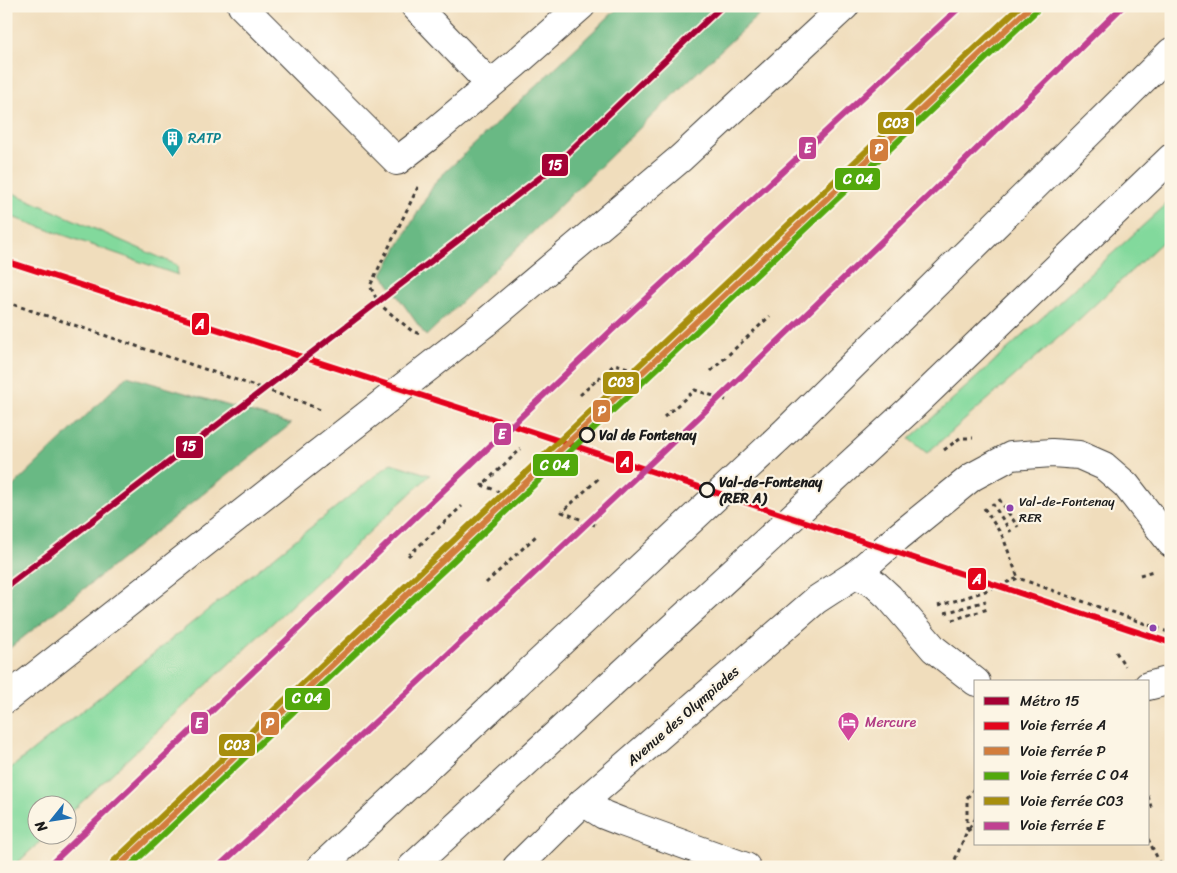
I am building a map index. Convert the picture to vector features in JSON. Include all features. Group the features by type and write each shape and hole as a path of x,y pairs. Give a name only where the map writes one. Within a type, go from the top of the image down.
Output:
{"main road":[{"path":"242,6 397,161 515,64 581,6"},
{"path":"415,6 490,84"},
{"path":"6,699 485,323 680,158 845,6"},
{"path":"322,867 786,431 1171,52"},
{"path":"412,867 909,410 1171,158"},
{"name":"Avenue des Olympiades","path":"517,867 583,802 816,600 856,574 972,477 1011,456 1052,453 1079,455 1104,466 1126,485 1171,543"},
{"path":"856,574 876,584 934,649 974,680"},
{"path":"1150,685 1171,680"},
{"path":"583,802 604,815 746,867"}],"path":[{"path":"418,187 370,286 379,304 412,331 426,336"},
{"path":"6,302 302,402 326,413"},
{"path":"711,371 770,316"},
{"path":"580,395 615,364 644,373"},
{"path":"664,417 695,390 726,400"},
{"path":"944,450 960,438 973,438"},
{"path":"515,498 482,485 521,449"},
{"path":"595,525 562,512 599,478"},
{"path":"998,497 1018,527"},
{"path":"992,502 1011,532"},
{"path":"408,556 462,506"},
{"path":"983,507 1003,536 1018,578"},
{"path":"486,583 537,535"},
{"path":"1140,575 1153,571"},
{"path":"937,606 1018,578 1171,632"},
{"path":"939,615 986,601"},
{"path":"951,621 988,609"},
{"path":"1116,652 1125,666"},
{"path":"967,831 967,798 974,789"},
{"path":"952,867 967,831 974,821"},
{"path":"967,831 974,826"},
{"path":"1150,843 1162,867"}],"green space":[{"path":"620,6 768,6 688,81 426,336 382,274 436,181"},
{"path":"6,190 177,265 178,275 6,215"},
{"path":"1171,200 1171,234 1074,324 927,453 909,439"},
{"path":"127,376 291,424 6,651 6,493"},
{"path":"391,463 430,475 78,806 78,796 28,796 28,846 35,846 13,867 6,867 6,772"}],"metro line":[{"name":"15","path":"6,587 550,170 722,6"}],"rail line":[{"name":"E","path":"48,867 612,330 961,6"},
{"name":"C03","path":"113,862 1020,6"},
{"name":"P","path":"118,867 1031,6"},
{"name":"E","path":"218,867 674,441 1123,6"},
{"name":"A","path":"6,261 457,407 1171,643"}],"transit line":[{"path":"129,867 1036,11"}],"place":[{"name":"RATP","path":"172,157"},
{"name":"Val de Fontenay","path":"587,435"},
{"name":"Val-de-Fontenay (RER A)","path":"707,490"},
{"name":"Val-de-Fontenay RER","path":"1010,508"},
{"name":"Mercure","path":"849,741"}]}
